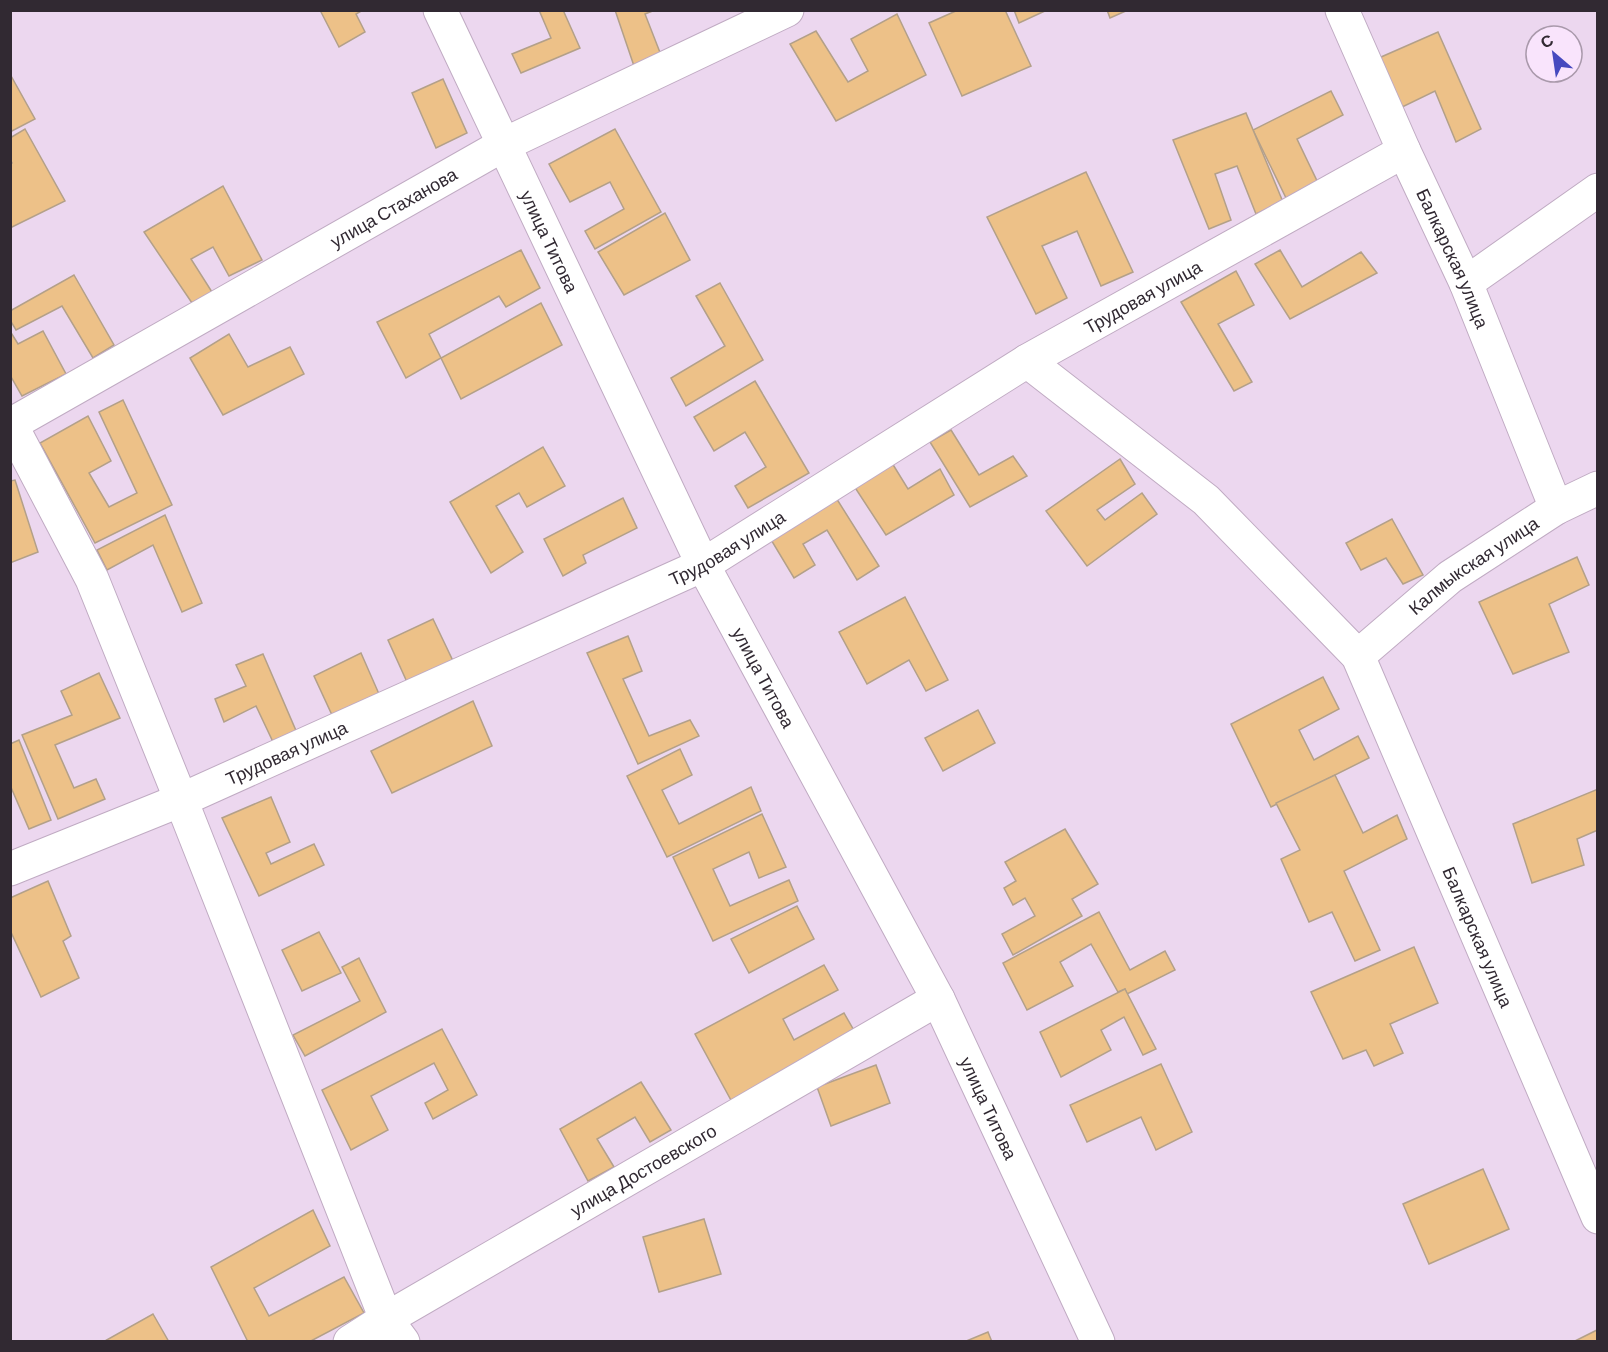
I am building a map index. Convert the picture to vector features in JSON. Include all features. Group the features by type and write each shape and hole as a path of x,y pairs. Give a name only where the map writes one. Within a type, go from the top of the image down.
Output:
{"street":[{"name":"улица Титова","path":"440,10 703,565 938,999 1098,1341"},
{"name":"улица Стаханова","path":"11,425 503,145 787,10"},
{"name":"Балкарская улица","path":"1342,10 1404,151 1466,283 1556,508"},
{"name":"Трудовая улица","path":"10,869 181,800 703,565 1027,360 1404,151"},
{"path":"1466,283 1598,190"},
{"path":"1027,360 1206,500 1358,656"},
{"path":"11,425 92,579 395,1330"},
{"name":"Калмыкская улица","path":"1358,656 1450,577 1556,508 1598,488"},
{"name":"Балкарская улица","path":"1358,656 1598,1217"},
{"name":"улица Достоевского","path":"350,1341 395,1330 938,999"}],"building":[{"path":"320,10 363,10 356,14 365,32 339,47"},
{"path":"539,10 563,10 580,48 521,73 512,54 551,38"},
{"path":"615,10 655,10 645,14 661,55 634,66"},
{"path":"958,10 1005,10 1031,66 962,96 929,23"},
{"path":"1014,10 1047,10 1019,23"},
{"path":"1107,10 1128,10 1110,18"},
{"path":"897,14 926,75 836,121 790,44 816,31 848,82 868,71 851,39"},
{"path":"1438,32 1481,129 1456,142 1435,91 1394,111 1372,61"},
{"path":"10,74 35,119 10,132"},
{"path":"443,79 467,133 436,148 412,93"},
{"path":"1331,91 1343,115 1297,139 1319,185 1287,200 1253,130"},
{"path":"1246,113 1283,202 1256,214 1237,166 1215,174 1231,220 1209,229 1173,140"},
{"path":"25,129 65,201 10,228 10,164 12,163 10,138"},
{"path":"615,129 661,212 595,249 585,231 624,209 610,182 570,202 549,164"},
{"path":"1086,172 1133,272 1101,286 1077,231 1042,246 1067,298 1036,314 987,217"},
{"path":"223,186 262,260 229,276 213,247 191,259 212,292 192,303 144,232"},
{"path":"665,213 690,260 624,295 598,252"},
{"path":"521,250 540,288 506,307 499,296 429,334 441,358 406,378 377,322"},
{"path":"1280,250 1302,287 1361,252 1377,273 1290,319 1255,264"},
{"path":"1236,271 1254,305 1218,324 1252,382 1234,391 1181,302"},
{"path":"74,275 114,345 93,358 62,306 16,330 10,320 10,311"},
{"path":"720,283 763,360 686,406 671,378 725,346 696,296"},
{"path":"541,303 562,345 461,399 441,358"},
{"path":"10,331 18,344 43,331 66,374 22,396 10,375"},
{"path":"229,334 248,367 290,347 304,374 223,415 190,358"},
{"path":"755,381 809,473 748,508 735,486 766,467 745,432 714,451 694,417"},
{"path":"123,400 172,505 95,543 40,443 88,416 111,461 89,473 109,507 137,493 99,412"},
{"path":"951,430 979,475 1013,456 1027,476 970,507 930,442"},
{"path":"543,447 565,486 527,507 519,493 496,506 523,552 491,573 450,502"},
{"path":"1120,459 1135,484 1097,510 1105,520 1142,493 1157,514 1087,566 1046,511"},
{"path":"892,463 908,489 940,469 954,495 886,535 854,486"},
{"path":"15,480 38,552 10,563 10,481"},
{"path":"833,493 879,566 857,580 827,530 803,544 815,565 794,578 767,533"},
{"path":"623,498 637,528 583,555 586,563 563,576 544,539"},
{"path":"165,515 202,603 182,612 153,545 107,570 97,550"},
{"path":"1392,519 1423,575 1403,584 1386,558 1361,570 1346,543"},
{"path":"1577,557 1589,585 1549,604 1569,652 1513,674 1479,602"},
{"path":"905,597 948,680 926,691 909,660 867,684 839,632"},
{"path":"433,619 453,661 407,682 388,640"},
{"path":"628,636 642,671 623,679 649,736 690,720 699,736 638,764 587,653"},
{"path":"361,653 379,694 332,715 314,676"},
{"path":"263,654 297,733 274,744 256,706 224,722 215,699 246,686 236,665"},
{"path":"99,673 120,718 55,745 74,788 96,779 105,799 58,819 22,735 72,715 61,691"},
{"path":"1323,677 1339,709 1299,730 1314,760 1358,736 1369,758 1271,807 1231,724"},
{"path":"473,701 492,746 392,793 371,751"},
{"path":"978,710 995,743 943,771 925,738"},
{"path":"19,740 51,820 29,829 10,785 10,744"},
{"path":"680,749 692,775 662,790 679,824 751,787 761,811 667,857 627,776"},
{"path":"1335,775 1363,833 1397,815 1407,839 1344,871 1380,950 1355,961 1332,912 1309,922 1281,859 1300,850 1276,803"},
{"path":"1598,789 1598,830 1577,839 1584,865 1532,883 1513,824"},
{"path":"271,797 290,842 266,853 271,864 314,844 324,865 259,896 222,818"},
{"path":"762,814 786,867 759,878 749,852 713,869 730,906 789,880 798,901 713,941 673,857"},
{"path":"1065,829 1098,884 1072,899 1082,916 1013,955 1002,934 1035,916 1025,898 1013,905 1004,888 1016,881 1005,862"},
{"path":"48,881 71,936 63,941 79,978 41,997 10,930 10,898"},
{"path":"797,906 814,939 749,973 731,939"},
{"path":"1099,912 1130,970 1165,951 1175,970 1127,994 1125,989 1118,992 1091,944 1060,962 1073,986 1027,1010 1003,963"},
{"path":"319,932 341,973 302,991 282,950"},
{"path":"1414,947 1438,1003 1390,1024 1403,1053 1374,1066 1366,1050 1343,1059 1311,992"},
{"path":"359,958 386,1012 305,1056 293,1035 360,1001 342,967"},
{"path":"824,965 838,990 783,1019 794,1040 844,1013 856,1034 732,1102 695,1034"},
{"path":"1125,989 1156,1049 1143,1055 1124,1017 1101,1030 1111,1050 1061,1077 1040,1032"},
{"path":"442,1029 477,1095 433,1119 425,1103 448,1090 434,1063 371,1096 388,1130 351,1150 322,1090"},
{"path":"1161,1064 1192,1132 1156,1150 1141,1117 1087,1142 1070,1105"},
{"path":"876,1065 890,1103 831,1126 817,1087"},
{"path":"641,1082 671,1130 650,1142 635,1117 597,1139 614,1167 588,1181 560,1129"},
{"path":"1483,1169 1509,1229 1429,1264 1403,1204"},
{"path":"313,1210 330,1246 254,1288 269,1316 344,1277 364,1313 309,1342 248,1342 211,1267"},
{"path":"704,1219 721,1274 659,1292 643,1237"},
{"path":"153,1314 169,1342 103,1342"},
{"path":"1597,1330 1598,1342 1573,1342"},
{"path":"988,1332 992,1342 964,1342"}]}
